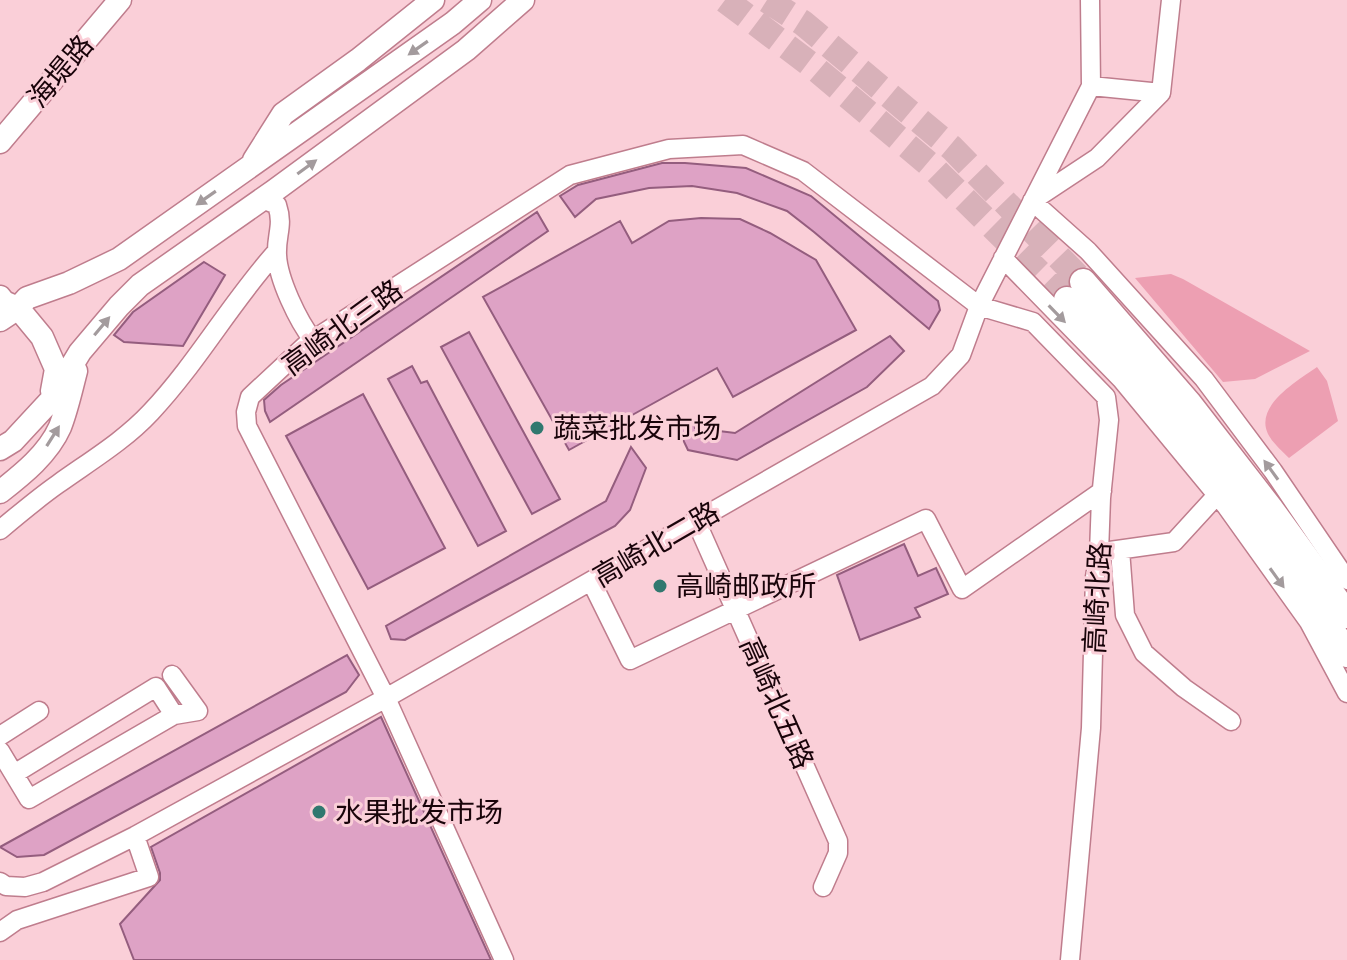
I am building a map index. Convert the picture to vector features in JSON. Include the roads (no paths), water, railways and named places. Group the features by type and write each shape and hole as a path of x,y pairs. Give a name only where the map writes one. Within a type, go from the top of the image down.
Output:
{"highway":[{"path":"1347,615 1197,415 1075,291 1295,575 1347,654"},
{"path":"1309,622 1347,675"}],"main road":[{"name":"海堤路","path":"0,133 112,0"},
{"name":"海堤路","path":"0,142 120,0"},
{"path":"248,169 283,114 433,0"},
{"path":"51,400 56,369 42,337 8,305 69,283 119,259 453,23 480,0"},
{"path":"0,449 13,441 51,400 80,352 140,285 466,50 523,0"},
{"path":"0,492 38,459 59,429 80,352"}],"street":[{"name":"高崎北二路","path":"0,882 6,886 25,887 43,882 273,769 386,698 932,386 961,355 979,306 1091,86 1090,0"},
{"path":"1171,0 1161,93 1097,158 1032,201 1088,251 1204,379 1273,471 1347,580"},
{"path":"1091,86 1161,93"},
{"name":"高崎北三路","path":"504,960 386,698 247,426 246,412 250,397 313,340 570,175 669,149 743,145 803,171 979,306"},
{"path":"262,199 277,205 282,220 278,235 278,266 298,318 313,340"},
{"path":"0,530 150,414 277,251"},
{"path":"1003,258 1122,380 1217,495 1309,622 1347,693"},
{"name":"高崎北路","path":"979,306 1033,322 1106,397 1109,420 1095,577 1091,728 1070,960"},
{"path":"591,581 630,660 926,519 962,589 1102,491"},
{"path":"1099,553 1174,542 1217,495"},
{"name":"高崎北五路","path":"696,521 838,841 838,853 823,887"},
{"path":"1120,550 1125,615 1144,653 1184,688 1231,721"},
{"path":"0,751 29,799 174,715 198,711 172,675"},
{"path":"14,774 156,687 174,715"},
{"path":"0,736 39,711"},
{"path":"0,932 17,920 149,877 135,836"}],"tunnel":[{"path":"725,0 810,64 930,165 1067,300"},
{"path":"767,0 803,23 952,148 1083,282"}],"place":[{"name":"蔬菜批发市场","path":"537,428"},
{"name":"高崎邮政所","path":"660,586"},
{"name":"水果批发市场","path":"319,812"}]}
